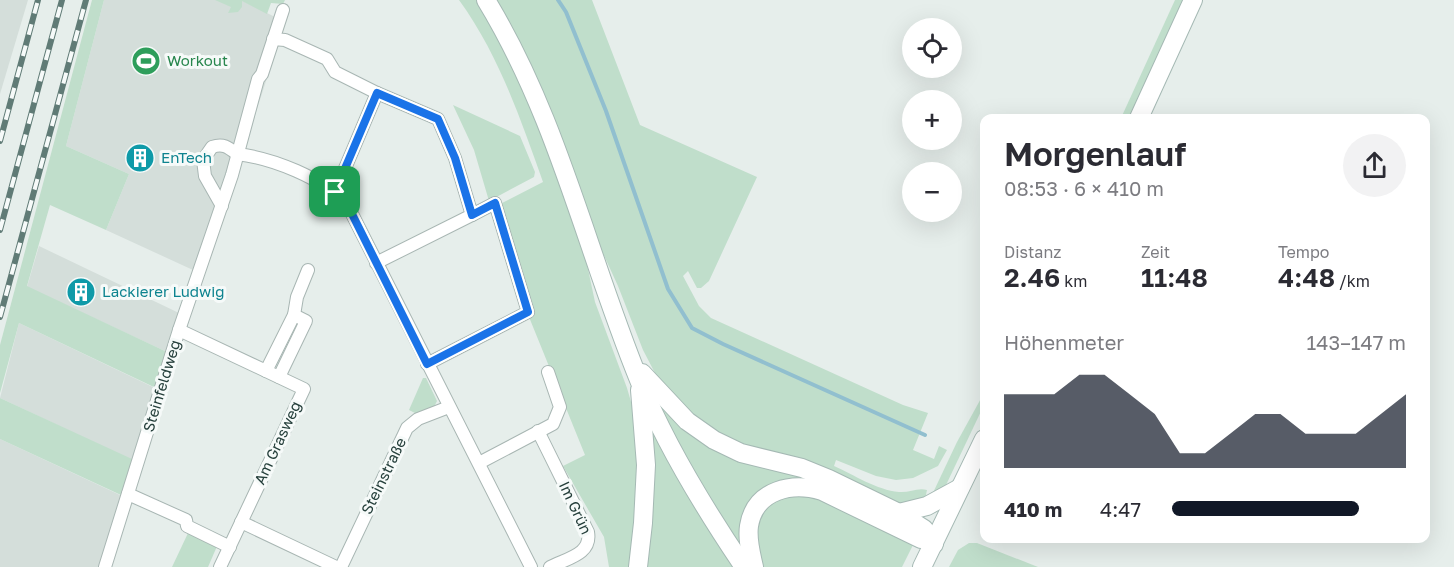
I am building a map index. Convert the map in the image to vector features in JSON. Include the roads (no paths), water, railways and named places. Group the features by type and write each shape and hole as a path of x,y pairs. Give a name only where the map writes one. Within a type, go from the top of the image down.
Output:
{"main road":[{"path":"486,0 504,29 537,96 640,382 689,480 744,567"},
{"path":"1141,114 1193,0"},
{"path":"633,363 687,421 714,440 741,453 802,468 899,513 924,529 933,544"},
{"path":"638,567 646,465 640,382"},
{"path":"922,567 980,447"},
{"path":"754,567 748,543 749,524 756,507 772,493 791,487 807,487 822,491 933,544"},
{"path":"899,513 927,506 960,488"}],"street":[{"name":"Steinfeldweg","path":"105,567 179,330 222,206 258,79 262,74 283,10"},
{"path":"273,39 285,40 327,59 335,72 438,119 455,158 472,215"},
{"path":"335,192 377,93"},
{"path":"222,206 205,176 203,160 212,147 218,145 225,145 237,154 269,160 335,192 347,204 531,567"},
{"path":"376,263 495,203 528,312 427,364"},
{"path":"266,371 294,315 297,297 308,270"},
{"path":"279,377 306,321 294,315"},
{"name":"Am Grasweg","path":"179,330 304,389 220,567"},
{"path":"479,463 553,424 560,407 548,372"},
{"name":"Steinstraße","path":"343,566 407,428 418,419 449,407"},
{"name":"Im Grün","path":"538,431 588,532 590,541 585,550 550,567"},
{"path":"128,494 186,520 188,526 230,547"},
{"path":"241,522 343,566"}],"waterway":[{"path":"558,0 566,12 606,111 668,289 692,328 925,435"}],"railway":[{"path":"0,141 38,0"},
{"path":"0,230 62,0"},
{"path":"0,317 86,0"}],"place":[{"name":"Workout","path":"146,61"},
{"name":"EnTech","path":"140,158"},
{"name":"Lackierer Ludwig","path":"81,292"}]}
